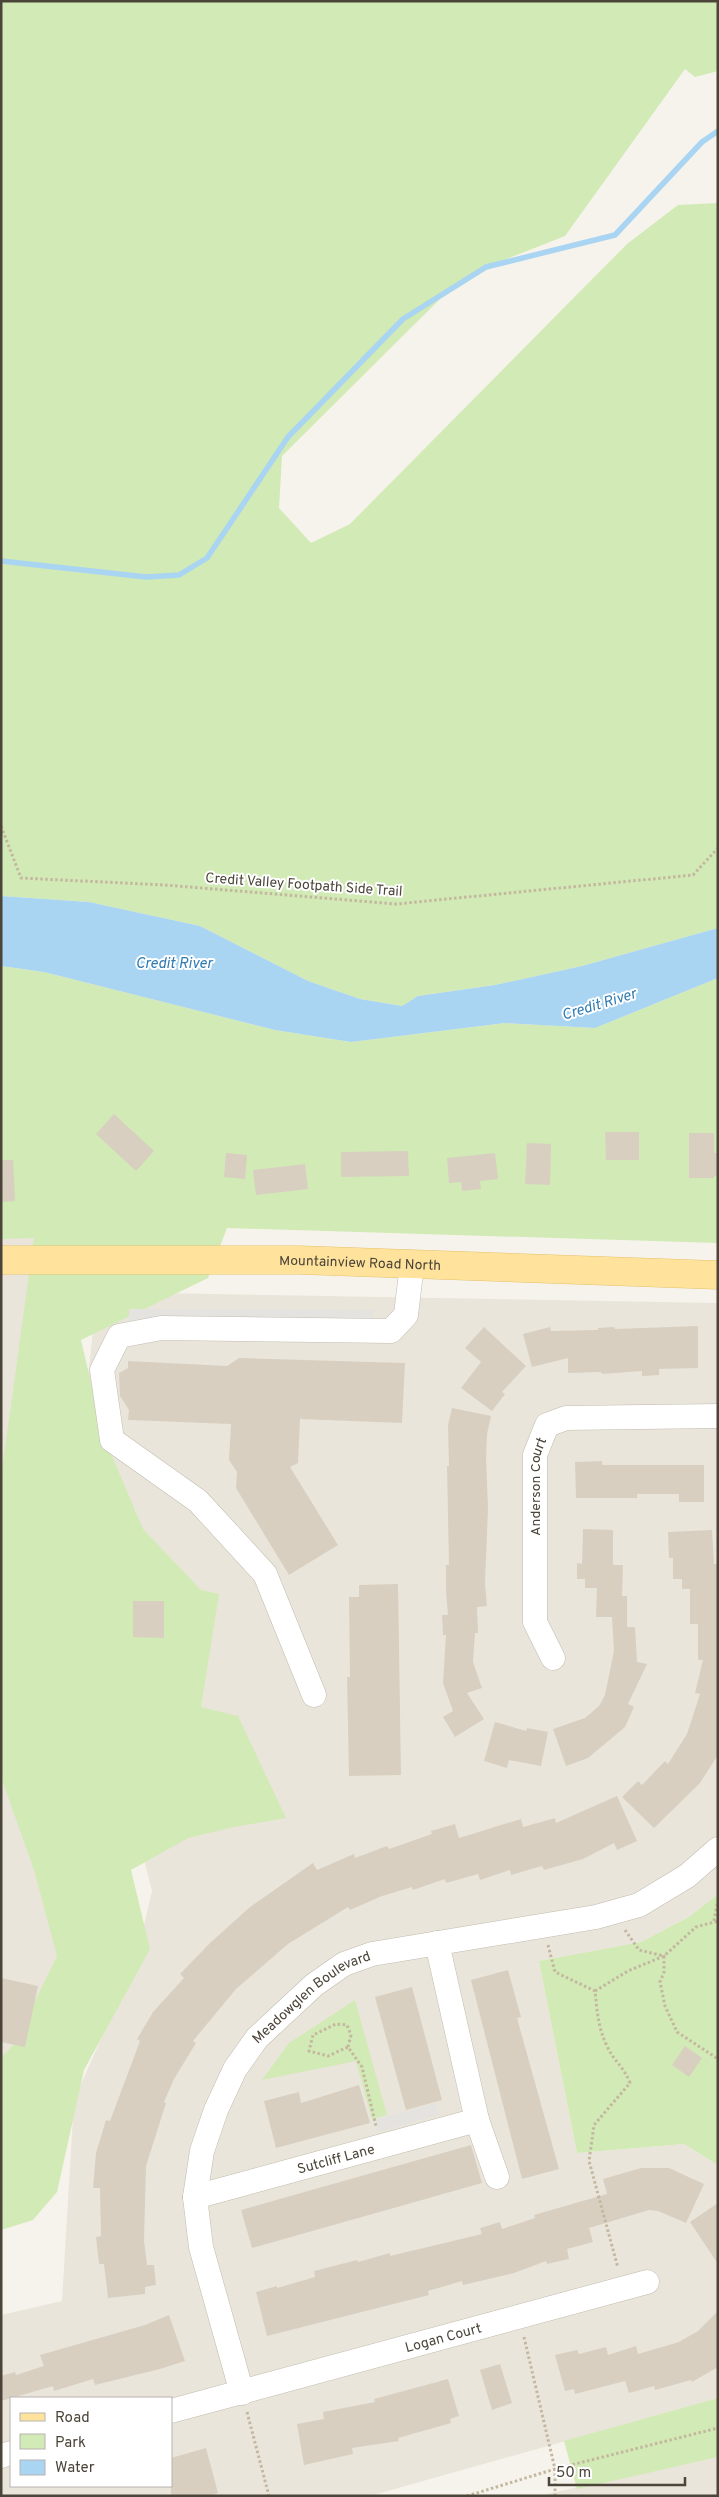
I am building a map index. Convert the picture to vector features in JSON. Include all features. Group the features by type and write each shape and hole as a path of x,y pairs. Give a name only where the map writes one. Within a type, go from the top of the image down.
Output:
{"main road":[{"name":"Mountainview Road North","path":"1,1260 299,1260 718,1275"}],"street":[{"path":"314,1695 265,1574 198,1501 112,1440 102,1370 119,1336 162,1328 391,1331 406,1315 412,1264"},
{"name":"Anderson Court","path":"553,1658 535,1622 534,1455 547,1425 566,1418 718,1416"},
{"name":"Meadowglen Boulevard","path":"242,2393 201,2247 195,2197 202,2151 216,2110 235,2069 257,2038 314,1985 344,1964 372,1954 543,1925 639,1905 687,1876 718,1849"},
{"path":"437,1943 477,2120 498,2177"},
{"name":"Sutcliff Lane","path":"195,2197 477,2120"},
{"name":"Logan Court","path":"172,2412 647,2282"}],"path":[{"name":"Credit Valley Footpath Side Trail","path":"1,826 21,878 165,885 396,904 693,875 718,848"},
{"path":"595,1991 628,1971 664,1956 696,1927 716,1921 718,1900"},
{"path":"616,1911 629,1938 639,1950 664,1956"},
{"path":"543,1925 555,1972 595,1991"},
{"path":"664,1956 664,1972 660,1982 665,2006 677,2032 718,2059"},
{"path":"595,1991 598,2022 607,2048 626,2070 630,2083 594,2125 589,2161 599,2205 624,2288"},
{"path":"348,2047 328,2056 308,2051 313,2035 336,2024 347,2025 351,2035 348,2047 362,2067 380,2146"},
{"path":"520,2317 555,2469 555,2496"},
{"path":"242,2393 269,2496"},
{"path":"467,2496 555,2469 718,2428"}],"shaded area":[{"path":"1,1131 49,1182 1,1617"},
{"path":"97,1292 718,1303 718,1894 689,1917 641,1942 539,1961 577,2153 684,2144 718,2165 718,2398 370,2496 1,2496 1,2315 62,2301 74,2100 136,1960 152,1891 69,1559"},
{"path":"129,1309 374,1310 373,1326 129,1325"},
{"path":"1,1689 90,1988 1,2102"},
{"path":"435,2103 439,2115 378,2132 375,2120"},
{"path":"718,2457 718,2496 546,2496 546,2494"}],"green space":[{"path":"1,1 718,1 718,71 695,77 685,69 565,236 499,262 440,299 282,456 279,508 311,543 350,524 627,244 678,205 718,203 718,928 582,966 495,985 418,996 402,1006 360,999 308,981 200,926 89,902 1,896"},
{"path":"1,966 44,972 275,1030 351,1042 505,1023 595,1028 718,978 718,1243 227,1228 208,1278 81,1340 98,1413 112,1456 143,1529 201,1590 219,1594 201,1707 238,1716 286,1818 234,1827 188,1838 131,1870 150,1949 84,2070 57,2192 33,2220 1,2230 1,2058 14,2044 57,1956 34,1870 1,1777 1,1477 34,1238 1,1239"},
{"path":"718,1894 718,2165 684,2144 577,2153 539,1961 641,1942 689,1917"},
{"path":"355,2000 387,2115 372,2119 356,2061 262,2080 289,2043"},
{"path":"718,2398 718,2457 577,2489 564,2441"}],"water":[{"name":"Credit River","path":"1,896 89,902 200,926 308,981 360,999 402,1006 418,996 495,985 582,966 718,928 718,978 595,1028 505,1023 351,1042 275,1030 44,972 1,966"}],"building":[{"path":"114,1114 154,1151 136,1171 96,1134"},
{"path":"605,1132 639,1132 639,1160 606,1160"},
{"path":"689,1133 714,1133 714,1153 718,1153 718,1176 714,1176 714,1178 689,1178"},
{"path":"527,1143 551,1144 550,1185 525,1184"},
{"path":"408,1151 409,1176 341,1177 341,1152"},
{"path":"226,1153 247,1155 245,1179 224,1177"},
{"path":"495,1153 498,1179 480,1181 481,1189 462,1191 461,1182 449,1183 447,1158"},
{"path":"1,1160 13,1160 15,1201 1,1202"},
{"path":"305,1164 308,1189 256,1195 253,1170"},
{"path":"698,1326 698,1368 659,1369 659,1375 642,1376 642,1371 602,1374 601,1372 568,1373 568,1358 532,1367 523,1334 550,1327 551,1331 598,1330 598,1328 614,1327 615,1329"},
{"path":"484,1327 526,1366 502,1392 505,1394 492,1411 461,1388 481,1362 465,1348"},
{"path":"239,1358 405,1363 402,1423 300,1419 298,1463 290,1467 338,1545 289,1575 236,1488 237,1472 229,1460 231,1424 128,1420 129,1410 120,1396 119,1373 128,1368 128,1361 227,1366"},
{"path":"452,1408 491,1416 487,1434 486,1459 488,1508 485,1583 487,1606 477,1607 478,1633 475,1633 473,1662 482,1688 467,1693 484,1719 455,1737 443,1717 453,1711 443,1683 446,1635 443,1635 442,1615 448,1615 446,1591 446,1565 449,1565 447,1466 449,1466 448,1425"},
{"path":"602,1461 602,1465 704,1465 704,1502 679,1502 679,1494 637,1494 637,1498 576,1498 575,1462"},
{"path":"583,1529 613,1530 613,1565 623,1565 622,1596 627,1596 627,1627 635,1627 637,1662 647,1664 628,1704 634,1707 625,1727 588,1758 566,1766 553,1729 585,1718 599,1706 605,1695 614,1651 612,1617 596,1617 597,1588 585,1588 585,1579 577,1579 577,1563 582,1564"},
{"path":"712,1530 714,1564 718,1564 718,1755 700,1783 654,1828 622,1797 638,1781 642,1785 665,1761 668,1764 687,1734 700,1694 695,1693 703,1660 698,1660 698,1624 690,1624 690,1589 682,1589 682,1579 673,1579 673,1558 669,1558 668,1532"},
{"path":"398,1584 401,1775 349,1776 347,1677 350,1677 349,1597 359,1597 359,1585"},
{"path":"133,1601 164,1601 164,1638 133,1637"},
{"path":"495,1722 526,1731 527,1728 548,1732 541,1766 509,1760 507,1768 484,1761"},
{"path":"617,1796 637,1841 617,1850 614,1843 583,1859 544,1870 542,1866 511,1875 510,1870 480,1880 478,1874 446,1883 445,1879 413,1890 412,1887 382,1896 350,1910 348,1907 288,1944 236,1989 193,2041 196,2043 174,2079 164,2102 166,2103 146,2166 144,2241 147,2265 154,2265 156,2285 145,2287 145,2294 108,2298 104,2264 99,2264 96,2237 101,2236 100,2188 93,2188 96,2153 106,2120 110,2121 140,2041 137,2039 153,2012 184,1978 180,1974 210,1943 250,1907 313,1863 317,1870 354,1854 355,1858 387,1846 389,1849 432,1834 431,1831 455,1824 459,1838 521,1819 523,1827 555,1818 556,1823"},
{"path":"508,1970 521,2017 517,2018 559,2169 522,2179 471,1980"},
{"path":"1,1978 38,1986 25,2047 1,2042"},
{"path":"412,1987 442,2100 406,2110 375,1997"},
{"path":"685,2046 702,2058 689,2077 672,2065"},
{"path":"359,2085 370,2123 276,2148 264,2101 299,2092 301,2103"},
{"path":"471,2145 482,2183 252,2248 241,2210"},
{"path":"641,2168 669,2168 704,2184 686,2223 658,2211 649,2210 589,2228 593,2242 567,2249 569,2259 547,2264 546,2261 514,2273 463,2285 462,2281 428,2291 429,2295 267,2336 256,2292 315,2277 314,2271 390,2253 390,2256 482,2234 480,2228 500,2222 502,2229 535,2218 534,2215 607,2194 603,2179"},
{"path":"718,2203 718,2264 690,2222"},
{"path":"718,2311 718,2367 692,2382 691,2380 655,2390 654,2386 629,2393 625,2381 575,2394 574,2389 565,2391 555,2355 577,2350 579,2354 606,2347 608,2355 636,2346 638,2354 679,2342 698,2331"},
{"path":"169,2315 185,2361 95,2385 93,2379 54,2391 53,2386 1,2401 1,2376 15,2372 16,2375 44,2366 40,2355 145,2325"},
{"path":"500,2364 512,2403 492,2410 480,2370"},
{"path":"448,2379 459,2416 450,2419 451,2423 398,2438 399,2441 352,2448 353,2454 304,2465 297,2424 324,2419 323,2412 375,2402 374,2399"},
{"path":"206,2448 218,2493 208,2496 171,2496 172,2458"}],"waterway":[{"path":"1,561 146,577 179,575 207,558 288,437 403,319 486,267 615,235 702,142 718,131"}]}
